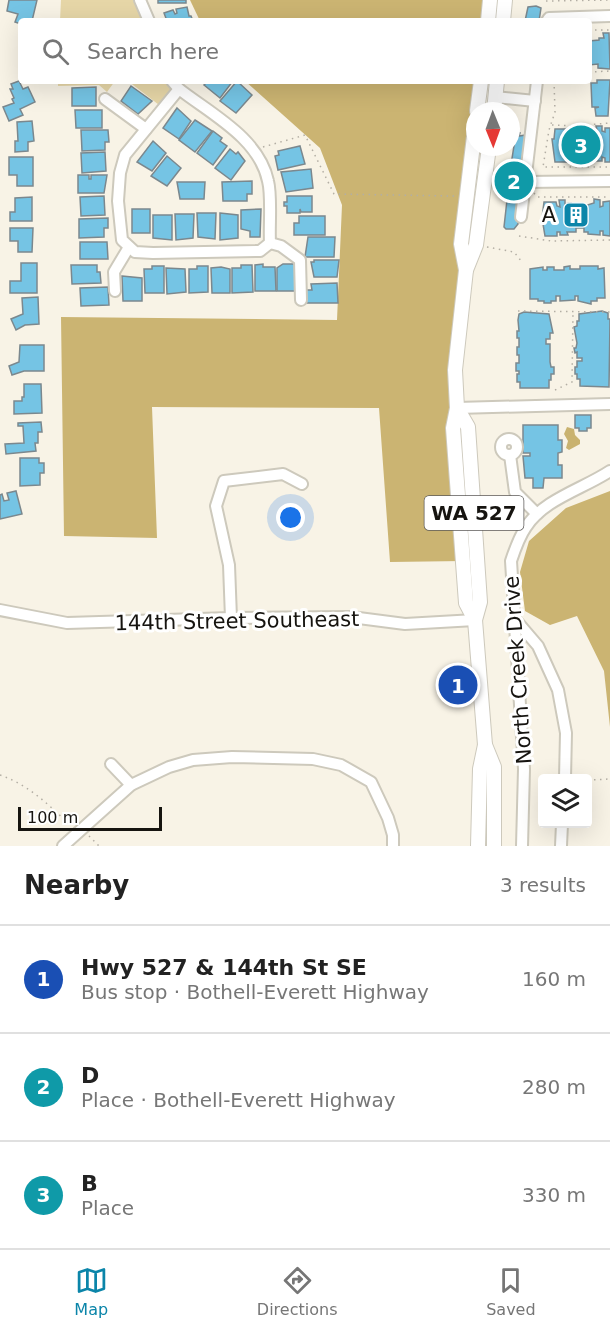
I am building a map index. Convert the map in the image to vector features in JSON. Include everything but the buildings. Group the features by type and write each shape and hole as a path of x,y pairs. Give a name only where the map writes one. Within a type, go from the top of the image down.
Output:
{"main road":[{"path":"488,18 490,0"},
{"path":"503,18 505,0"},
{"path":"478,102 481,84"},
{"path":"494,102 497,84"},
{"name":"WA 527","path":"471,156 461,244 466,270 455,370 457,408 453,428 466,603 475,620 485,745 480,769 478,846"},
{"path":"466,270 476,245 488,156"},
{"name":"WA 527","path":"485,745 494,767 494,846"}],"street":[{"path":"140,0 148,18"},
{"path":"549,18 610,16"},
{"path":"521,216 531,182 537,84"},
{"path":"175,85 245,140 258,156 268,182 270,243 260,251 153,253 132,249 122,240 118,201 120,173 125,155 146,129 175,85"},
{"path":"105,99 146,129"},
{"path":"520,102 535,101"},
{"path":"531,182 610,181"},
{"path":"270,243 281,246 300,260 301,300"},
{"path":"115,291 114,272 132,249"},
{"path":"457,408 610,404"},
{"path":"510,455 515,492 537,514"},
{"name":"North Creek Drive","path":"522,846 524,768 511,561 522,533 537,514 562,497 593,483 610,471"},
{"path":"231,618 229,565 216,506 224,481 283,474 302,483"},
{"name":"144th Street Southeast","path":"0,610 67,623 351,617 405,624 475,620"},
{"path":"514,618 538,646 558,690 566,733 565,774"},
{"path":"63,846 131,785 169,767 193,760 232,757 313,759 341,765 371,782 388,818 393,835 393,846"},
{"path":"111,764 131,785"},
{"path":"561,846 562,828"}],"path":[{"path":"546,0 610,0"},
{"path":"592,30 610,30"},
{"path":"592,72 610,71"},
{"path":"554,84 555,112 543,167 610,167"},
{"path":"552,124 574,126 610,123"},
{"path":"253,150 305,135 334,194 440,194 466,197"},
{"path":"531,182 537,197 610,197"},
{"path":"519,236 551,241 610,240"},
{"path":"476,245 514,252 522,262"},
{"path":"518,311 610,312"},
{"path":"555,390 572,382 573,311"},
{"path":"0,775 31,790 99,846"},
{"path":"592,780 610,779"}],"shaded area":[{"path":"61,0 140,0 148,18 60,18"},
{"path":"190,0 490,0 488,18 199,18"},
{"path":"58,84 113,84 107,92 99,85 58,86"},
{"path":"132,84 175,84 179,89 163,108"},
{"path":"248,84 480,84 477,102 466,102 466,156 472,156 457,408 463,561 390,562 379,408 152,407 157,538 64,536 61,317 337,320 342,205 320,148"},
{"path":"567,427 574,429 575,435 580,440 580,444 569,450 566,448 568,441 564,434"},
{"path":"610,491 610,727 604,671 577,616 550,625 525,611 520,572 529,541 566,508"}],"place":[{"name":"B","path":"581,145"},
{"name":"D","path":"514,181"},
{"name":"A","path":"576,215"},
{"name":"Hwy 527 & 144th St SE","path":"458,685"}]}
